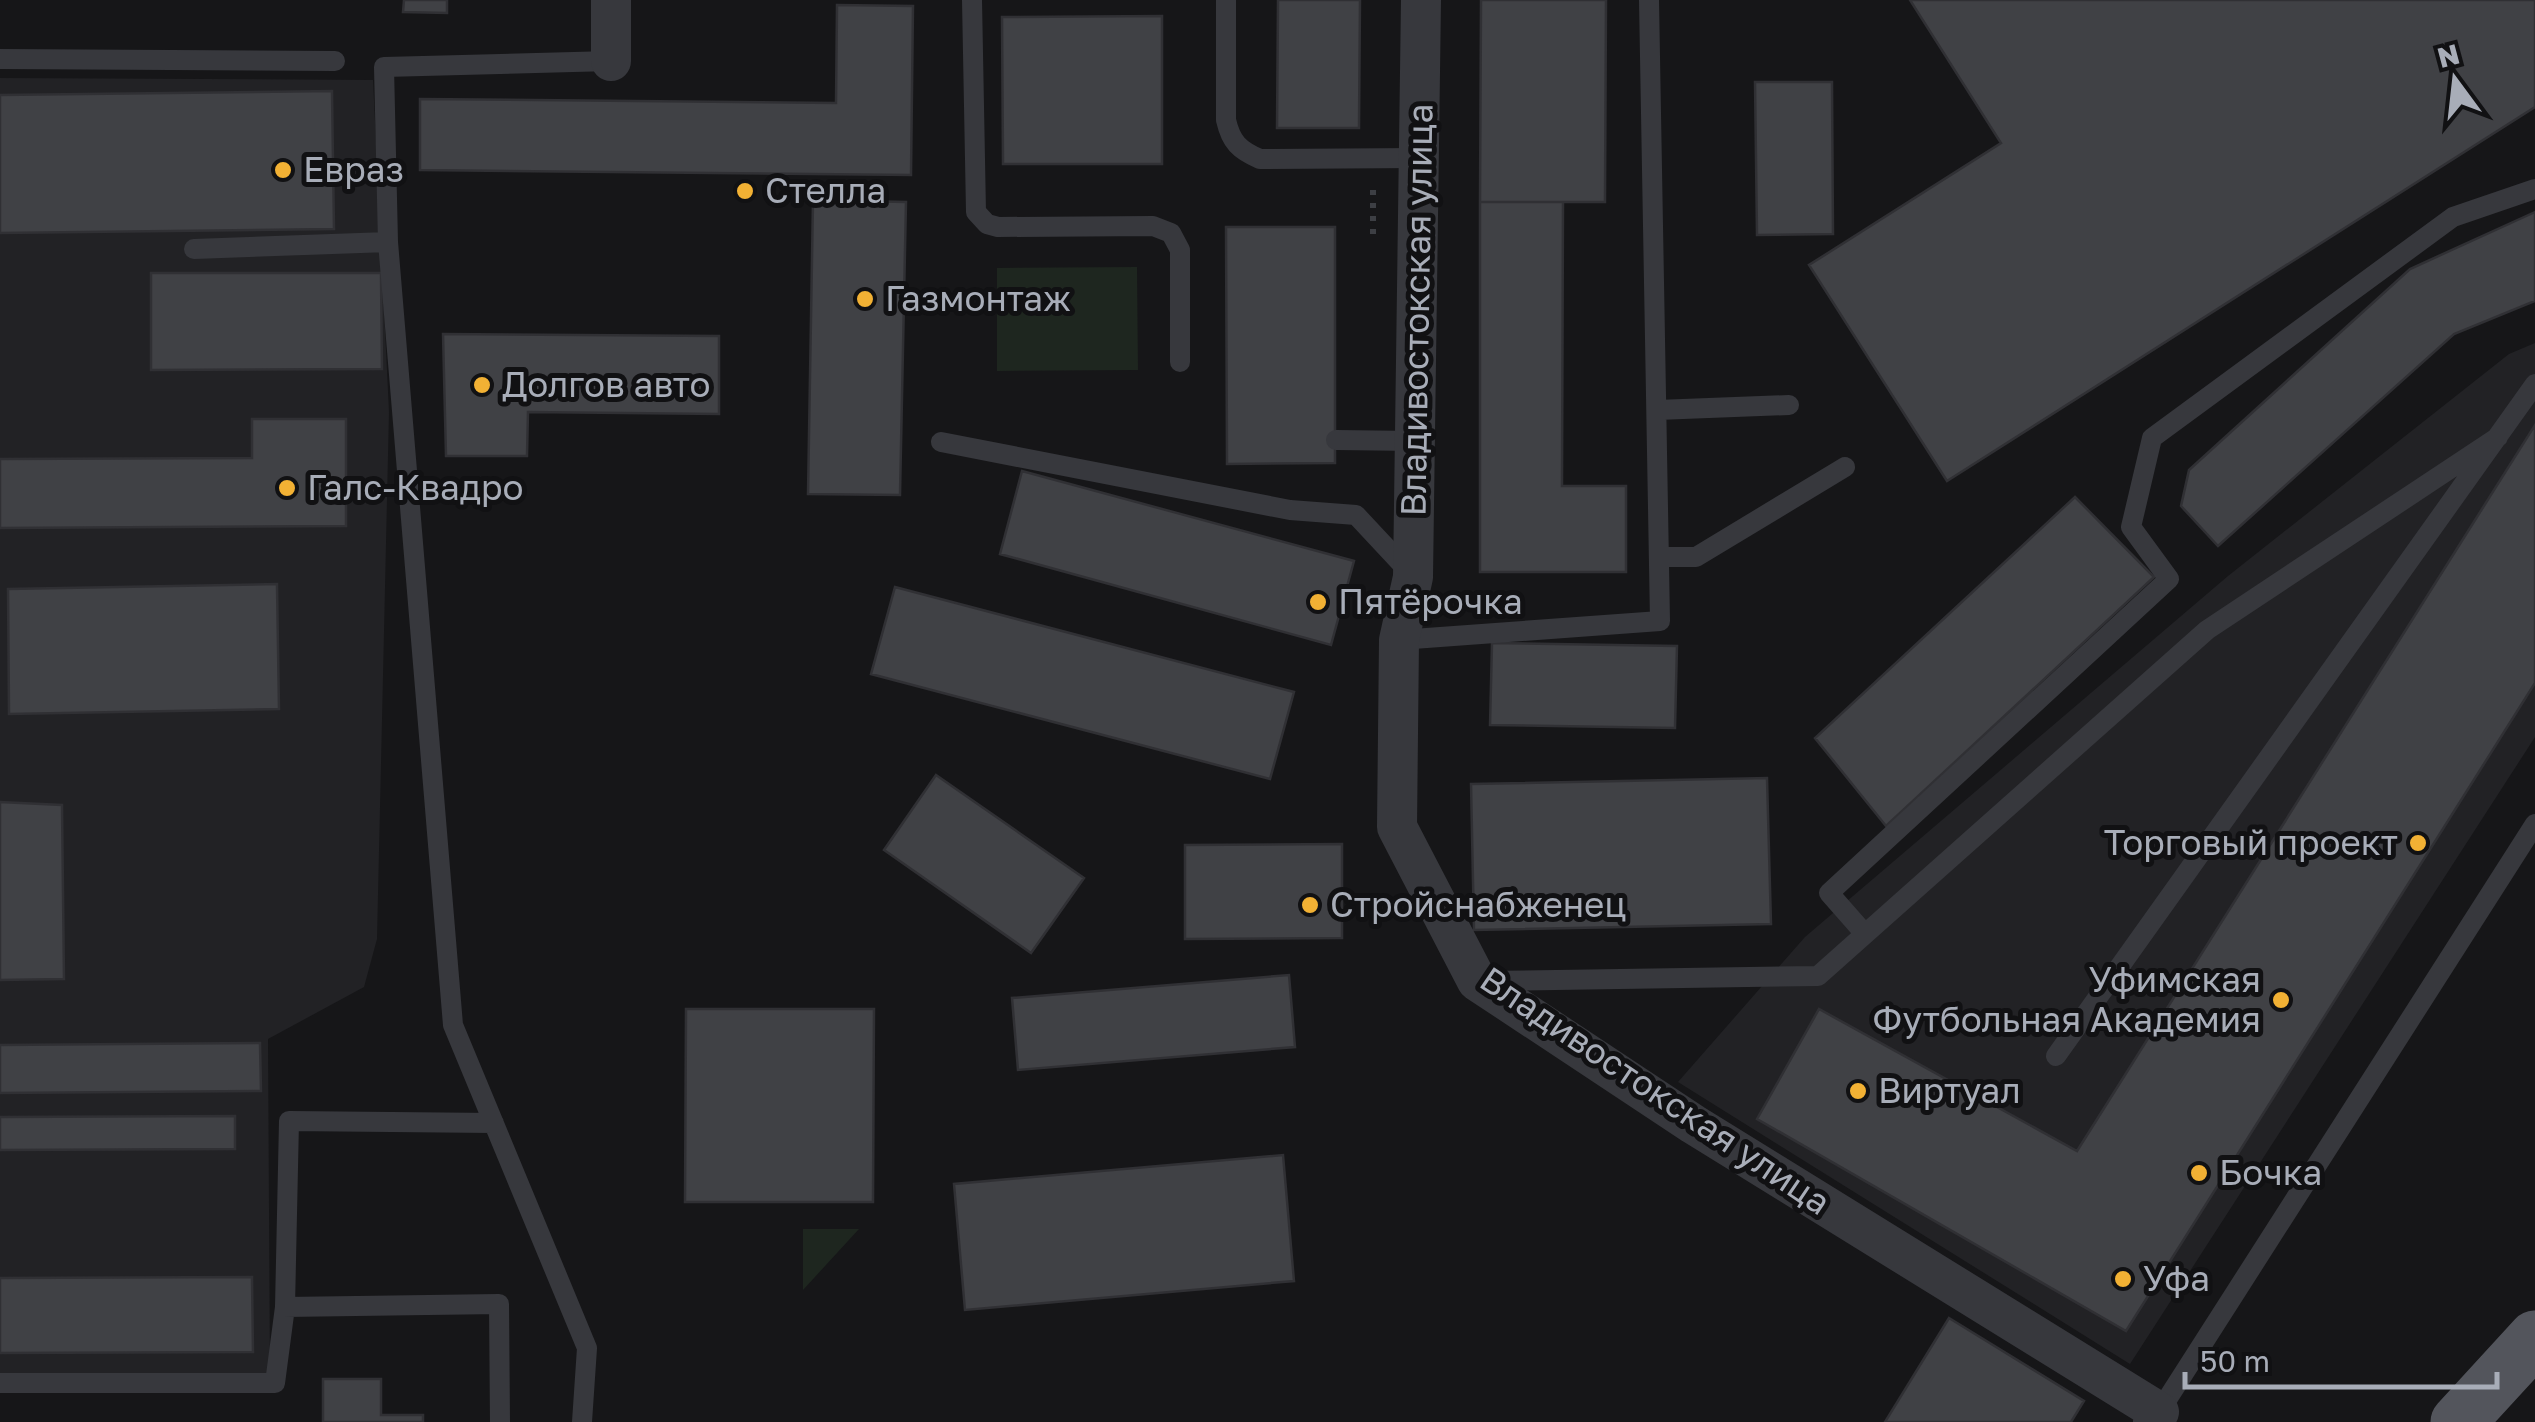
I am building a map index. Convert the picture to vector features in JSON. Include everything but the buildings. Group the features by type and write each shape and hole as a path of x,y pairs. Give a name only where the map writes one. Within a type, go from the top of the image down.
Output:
{"main road":[{"path":"2458,1422 2535,1338"},
{"path":"2503,1422 2535,1367"}],"street":[{"path":"610,61 611,0"},
{"name":"Владивостокская улица","path":"1421,0 1413,576 1400,640 1397,826 1478,981 1693,1124 2156,1417"}],"lane":[{"path":"972,0 976,212 998,227 1153,226 1170,232 1180,250 1180,362"},
{"path":"1226,0 1226,120 1230,135 1242,152 1260,159 1418,158"},
{"path":"1400,640 1660,622 1649,0"},
{"path":"0,59 335,61"},
{"path":"582,1422 587,1348 453,1025 388,242 384,67 610,61"},
{"path":"1866,934 1829,893 2169,579 2131,527 2152,438 2452,218 2535,189"},
{"path":"194,249 388,242"},
{"path":"2056,1056 2535,384"},
{"path":"1657,410 1789,405"},
{"path":"1478,981 1818,976 2207,630 2498,436"},
{"path":"1336,440 1415,441"},
{"path":"941,442 1290,510 1356,515 1413,576"},
{"path":"1660,557 1696,557 1846,467"},
{"path":"2156,1417 2535,824"},
{"path":"0,1383 274,1383 285,1307 289,1121 494,1123"},
{"path":"285,1307 499,1304 500,1422"}],"shaded area":[{"path":"0,78 373,80 389,412 377,939 364,987 268,1039 270,1377 0,1378"},
{"path":"1137,267 1138,370 997,371 997,268"},
{"path":"2535,343 2535,737 2130,1364 1678,1082 1805,937 2228,576 2509,354"},
{"path":"803,1229 859,1229 803,1290"}],"place":[{"name":"Евраз","path":"283,170"},
{"name":"Стелла","path":"745,191"},
{"name":"Газмонтаж","path":"865,299"},
{"name":"Долгов авто","path":"482,385"},
{"name":"Галс-Квадро","path":"287,488"},
{"name":"Пятёрочка","path":"1318,602"},
{"name":"Торговый проект","path":"2418,843"},
{"name":"Стройснабженец","path":"1310,905"},
{"name":"Уфимская Футбольная Академия","path":"2281,1000"},
{"name":"Виртуал","path":"1858,1091"},
{"name":"Бочка","path":"2199,1173"},
{"name":"Уфа","path":"2123,1279"}]}
